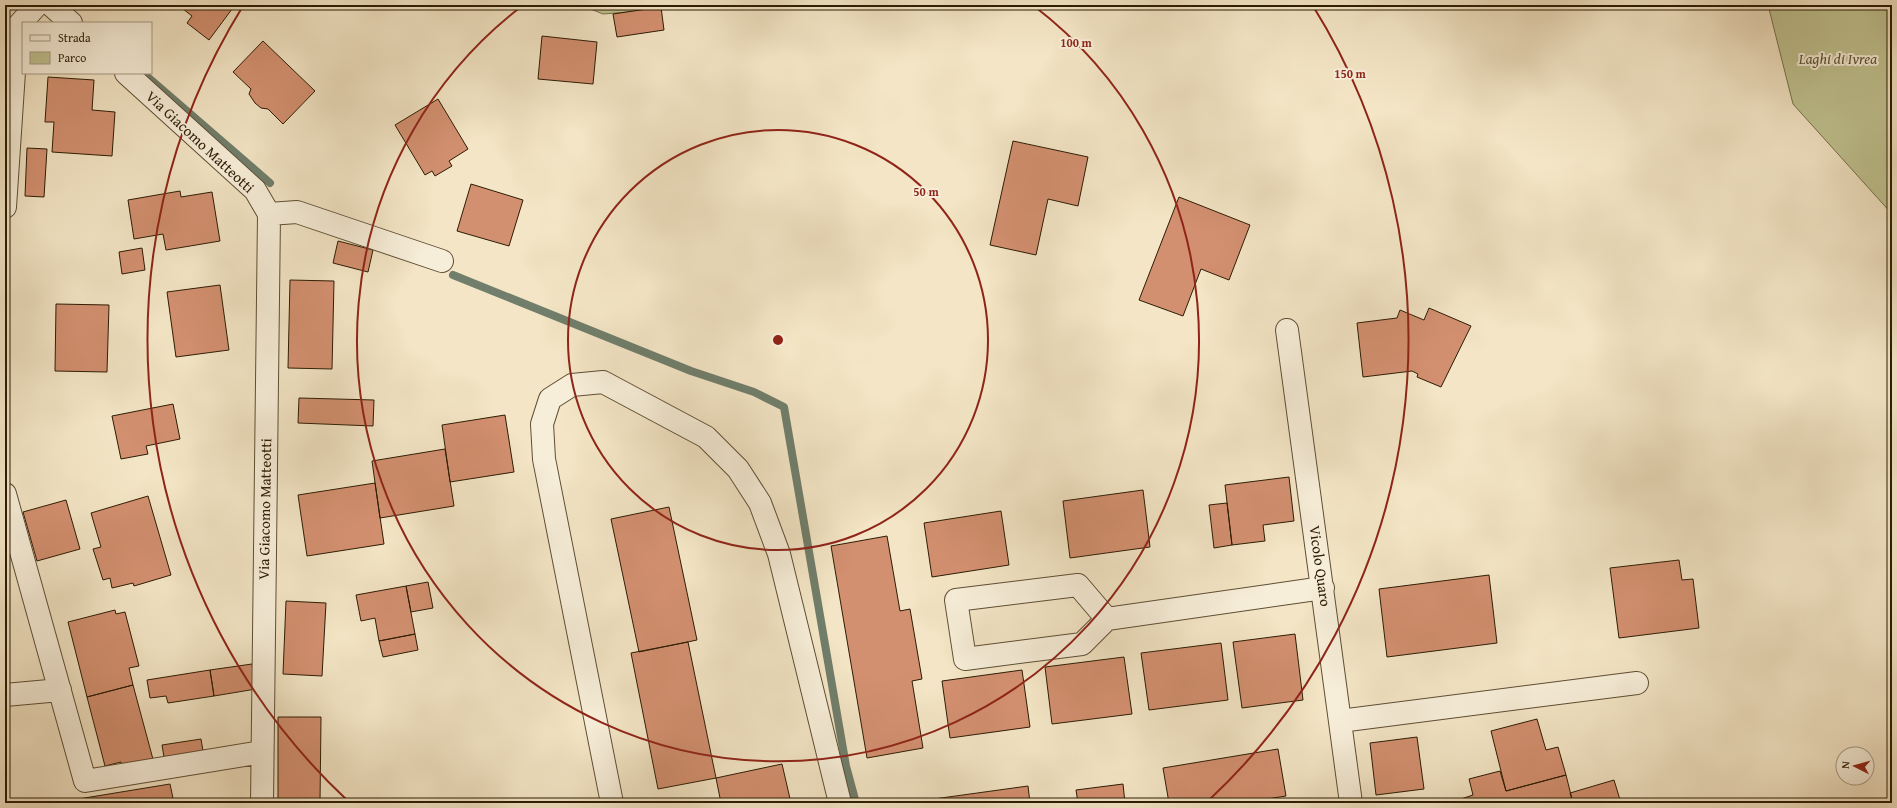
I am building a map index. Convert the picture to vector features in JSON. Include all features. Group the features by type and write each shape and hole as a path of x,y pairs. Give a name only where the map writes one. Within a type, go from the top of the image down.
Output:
{"street":[{"path":"5,207 17,26 37,5"},
{"path":"52,5 70,22"},
{"name":"Via Giacomo Matteotti","path":"127,74 255,190 269,214 262,803"},
{"path":"269,214 297,212 442,261"},
{"name":"Vicolo Quaro","path":"1287,330 1351,803"},
{"path":"612,803 544,459 542,424 550,399 572,385 603,382 706,437 738,469 760,503 778,554 840,803"},
{"path":"5,494 85,781 262,752"},
{"path":"1107,619 1078,585 956,600 964,659 1082,644 1107,619 1323,588"},
{"path":"1340,721 1637,683"},
{"path":"5,695 60,690"}],"green space":[{"path":"581,5 714,5 603,14"},
{"name":"Laghi di Ivrea","path":"1768,5 1892,5 1892,214 1793,104"}],"building":[{"path":"178,5 235,5 209,40 187,23 192,16"},
{"path":"661,7 664,30 617,37 613,14"},
{"path":"542,36 597,42 593,84 538,79"},
{"path":"263,41 315,91 283,124 268,109 261,108 255,103 249,94 251,89 233,72"},
{"path":"48,77 94,80 92,110 115,112 112,156 52,152 54,122 45,122"},
{"path":"438,99 468,149 449,161 452,166 435,176 432,171 425,175 395,125"},
{"path":"1013,141 1088,157 1078,206 1048,199 1036,255 990,245"},
{"path":"27,148 47,149 44,197 25,196"},
{"path":"471,184 523,200 509,246 457,231"},
{"path":"180,191 181,197 212,192 220,241 166,250 163,234 134,239 128,200"},
{"path":"1179,197 1250,225 1229,280 1201,269 1183,316 1139,300"},
{"path":"338,241 373,250 368,272 333,263"},
{"path":"142,248 145,270 122,274 119,252"},
{"path":"290,280 334,281 332,369 288,368"},
{"path":"220,285 229,350 176,357 167,292"},
{"path":"56,304 109,305 107,372 55,371"},
{"path":"1429,308 1471,326 1441,387 1417,377 1418,374 1412,371 1363,377 1357,323 1397,318 1400,310 1424,320"},
{"path":"299,398 374,400 373,426 298,423"},
{"path":"173,404 180,439 146,446 148,454 121,459 112,416"},
{"path":"505,415 514,472 450,482 442,425"},
{"path":"445,449 454,506 380,518 372,461"},
{"path":"1289,477 1294,521 1263,525 1265,541 1232,545 1225,485"},
{"path":"375,483 384,544 307,556 298,495"},
{"path":"1143,490 1150,547 1070,558 1063,501"},
{"path":"148,496 171,575 134,586 133,583 112,588 110,578 103,580 93,549 101,547 91,513"},
{"path":"66,500 80,549 37,561 23,512"},
{"path":"1227,503 1232,545 1214,548 1209,505"},
{"path":"669,507 697,640 639,652 611,519"},
{"path":"1001,511 1009,565 932,577 924,523"},
{"path":"887,536 900,611 910,609 922,679 912,681 923,748 867,758 831,546"},
{"path":"1679,560 1682,580 1693,579 1699,628 1619,638 1610,568"},
{"path":"1489,575 1497,643 1387,657 1379,589"},
{"path":"428,582 433,608 411,612 406,586"},
{"path":"406,586 415,634 379,641 375,618 361,621 356,595"},
{"path":"5,596 8,627 5,627"},
{"path":"286,601 326,603 322,676 283,674"},
{"path":"115,610 116,614 125,612 139,666 129,668 133,685 87,697 68,622"},
{"path":"415,634 418,650 383,657 379,641"},
{"path":"1295,634 1303,700 1242,708 1233,642"},
{"path":"688,642 716,778 658,789 631,653"},
{"path":"1221,643 1228,700 1149,710 1141,653"},
{"path":"1124,657 1132,714 1052,724 1045,667"},
{"path":"252,664 256,689 214,696 210,670"},
{"path":"210,670 214,696 168,703 166,696 150,698 147,680"},
{"path":"1022,670 1030,727 950,738 942,681"},
{"path":"133,685 154,763 123,771 121,762 105,766 87,697"},
{"path":"278,717 321,717 320,803 278,802"},
{"path":"1537,719 1546,750 1558,747 1566,775 1506,791 1491,731"},
{"path":"1417,737 1424,789 1376,795 1370,743"},
{"path":"201,739 204,757 165,763 162,745"},
{"path":"1278,749 1286,796 1242,803 1169,803 1163,768"},
{"path":"782,764 791,803 721,803 716,778"},
{"path":"1500,771 1506,791 1566,775 1573,803 1455,803 1455,801 1473,795 1469,779"},
{"path":"1614,780 1621,803 1573,803 1570,793"},
{"path":"170,784 174,803 54,803"},
{"path":"1123,784 1125,803 1078,803 1076,790"},
{"path":"1028,786 1030,803 912,803 912,802"}],"waterway":[{"path":"144,74 270,183"},
{"path":"453,275 691,371 754,392 784,407 846,766 856,803"}]}
